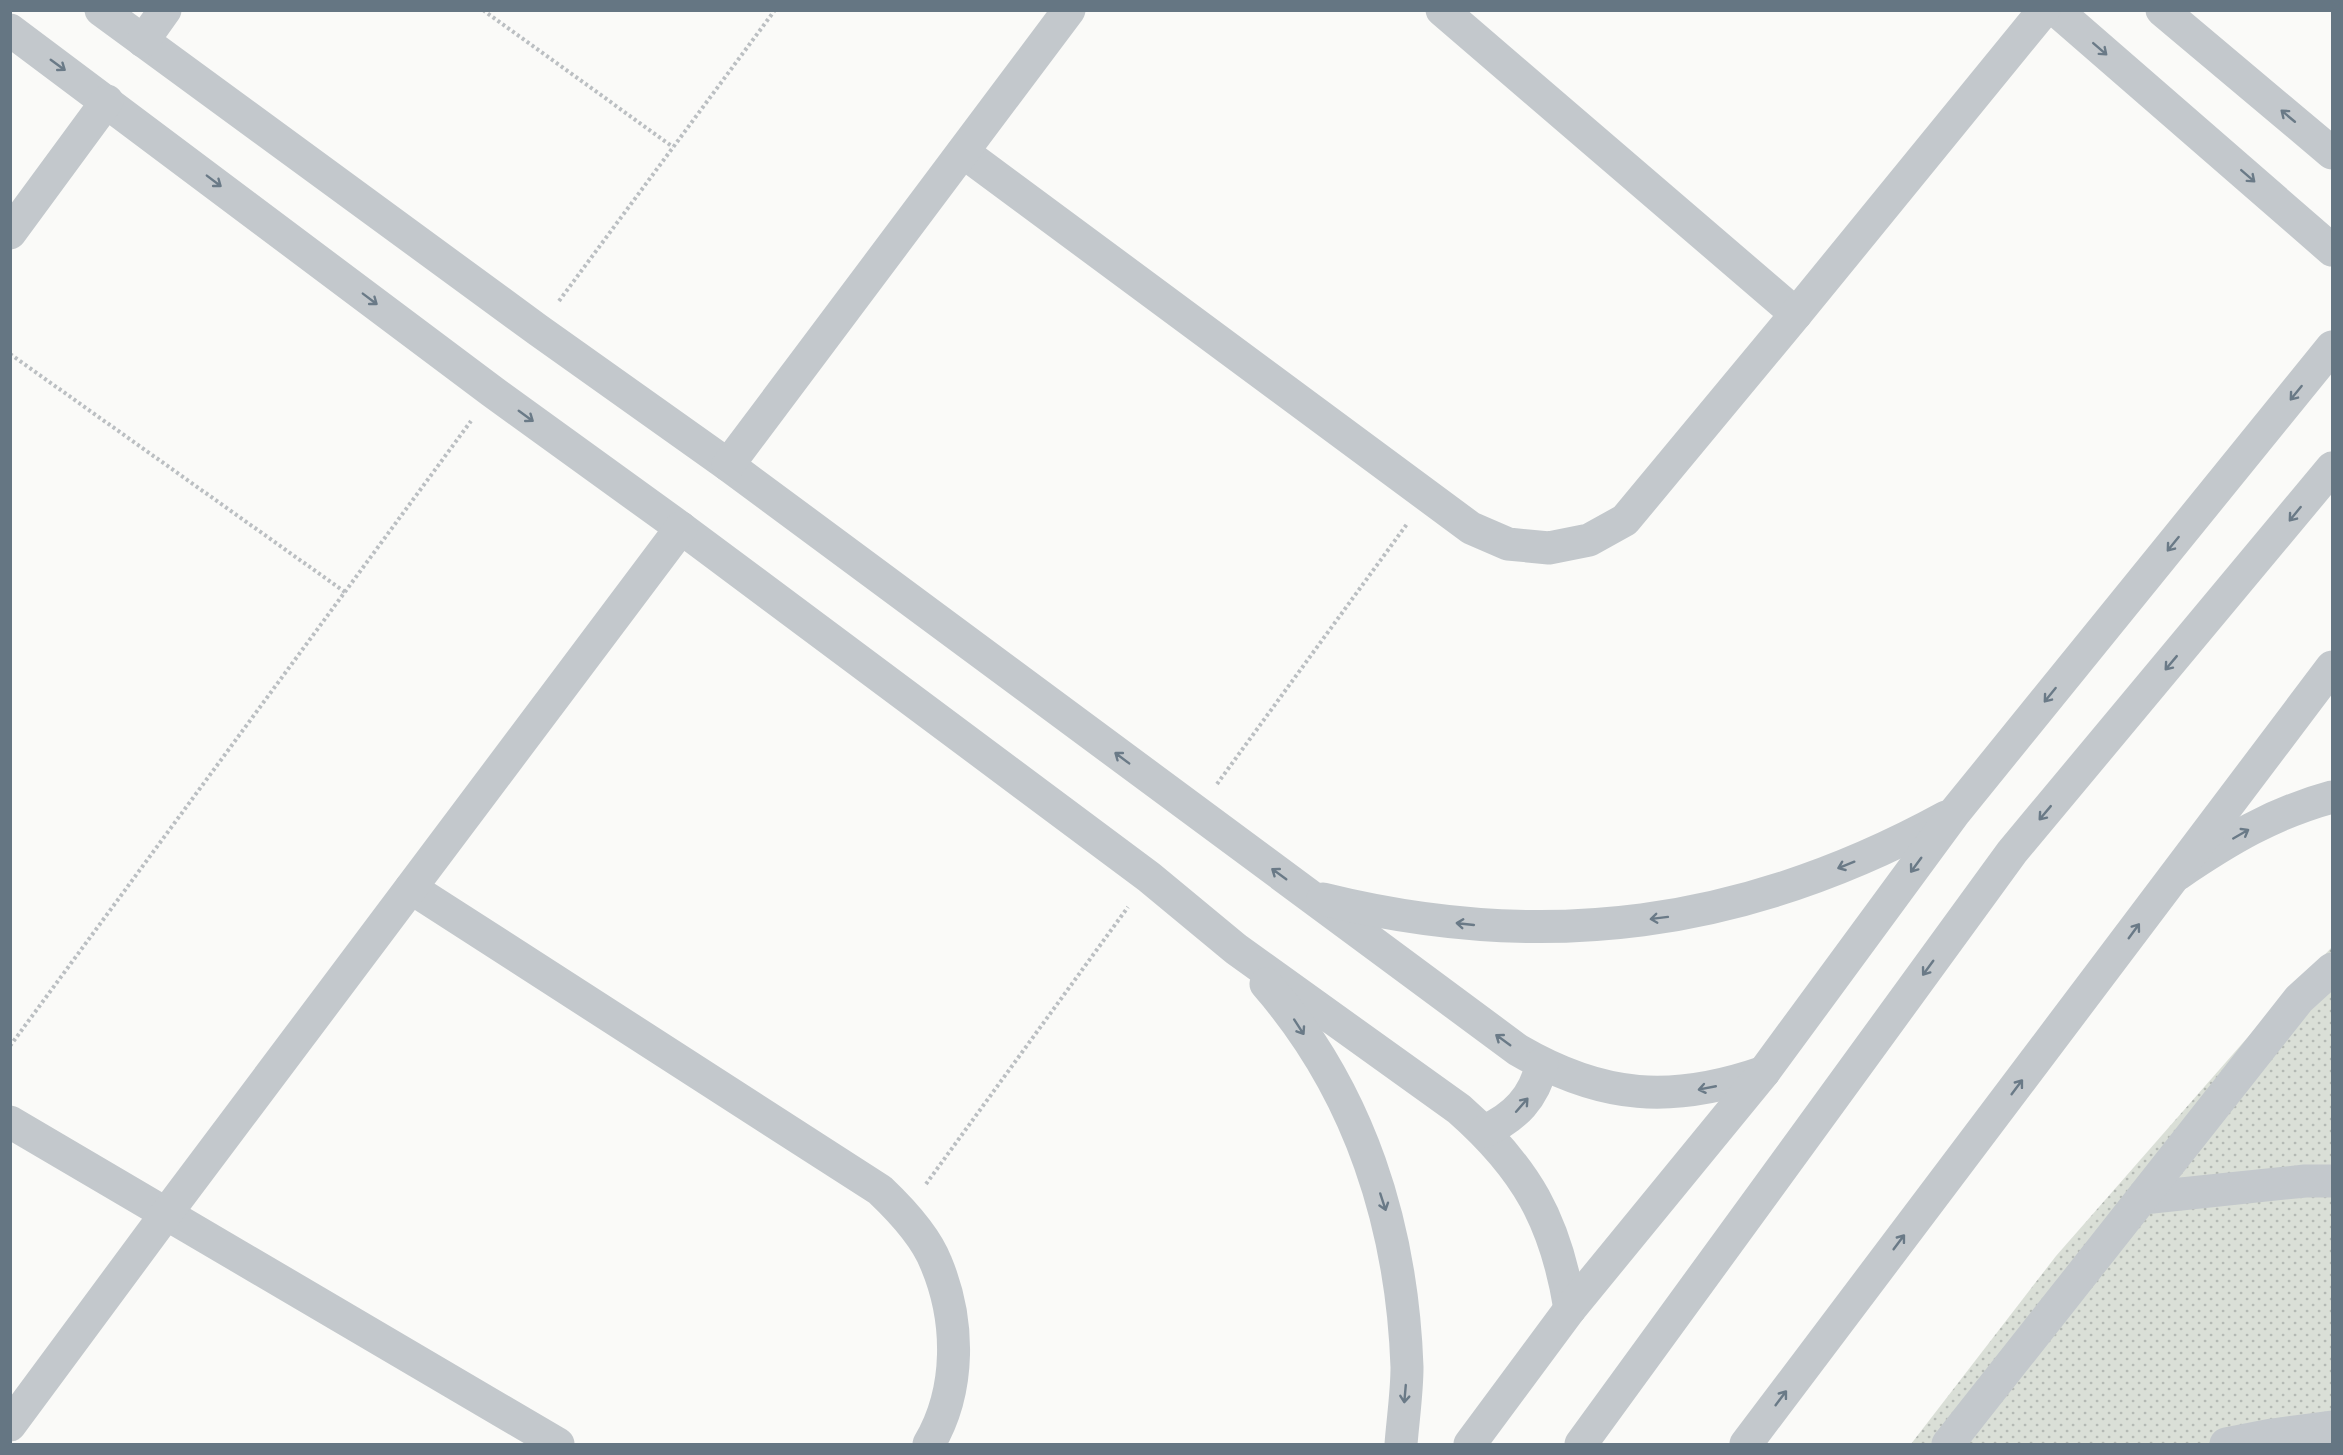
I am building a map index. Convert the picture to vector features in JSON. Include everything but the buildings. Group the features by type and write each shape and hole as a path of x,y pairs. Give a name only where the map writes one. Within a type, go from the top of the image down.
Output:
{"street":[{"path":"101,10 538,330 728,465 1518,1050 1542,1064 1584,1081 1619,1090 1656,1093 1693,1091 1720,1086 1764,1072"},
{"path":"143,41 165,10"},
{"path":"728,465 1069,10"},
{"path":"1442,10 1796,314"},
{"path":"963,152 1471,528 1508,544 1549,548 1589,540 1625,520 2044,10"},
{"path":"2056,10 2332,250"},
{"path":"2162,10 2332,153"},
{"path":"10,30 493,392 681,528 1149,877 1236,949 1459,1109 1485,1131 1514,1165 1543,1213 1556,1244 1565,1276 1570,1309"},
{"path":"10,233 107,101"},
{"path":"1470,1444 1570,1309 1764,1072 1955,812 2332,347"},
{"path":"1581,1444 2012,852 2332,468"},
{"path":"10,1425 681,528"},
{"path":"1746,1444 2332,667"},
{"path":"2174,877 2260,823 2302,805 2332,797"},
{"path":"1308,895 1427,920 1487,926 1548,927 1650,919 1730,904 1789,888 1902,841 1955,812"},
{"path":"411,888 880,1190 904,1214 936,1261 952,1315 954,1372 940,1427 929,1444"},
{"path":"1236,949 1293,1017 1329,1072 1363,1142 1388,1216 1402,1292 1407,1370 1401,1444"},
{"path":"1948,1444 2299,999 2332,969"},
{"path":"1485,1131 1513,1115 1524,1104 1539,1079 1542,1064"},
{"path":"10,1122 558,1444"},
{"path":"2143,1198 2305,1181 2332,1181"},
{"path":"2226,1444 2332,1427"}],"path":[{"path":"483,10 673,147"},
{"path":"538,330 775,10"},
{"path":"10,354 345,592"},
{"path":"10,1046 493,392"}],"shaded area":[{"path":"2332,947 2332,1444 1911,1444 2056,1256 2262,1021"}]}
